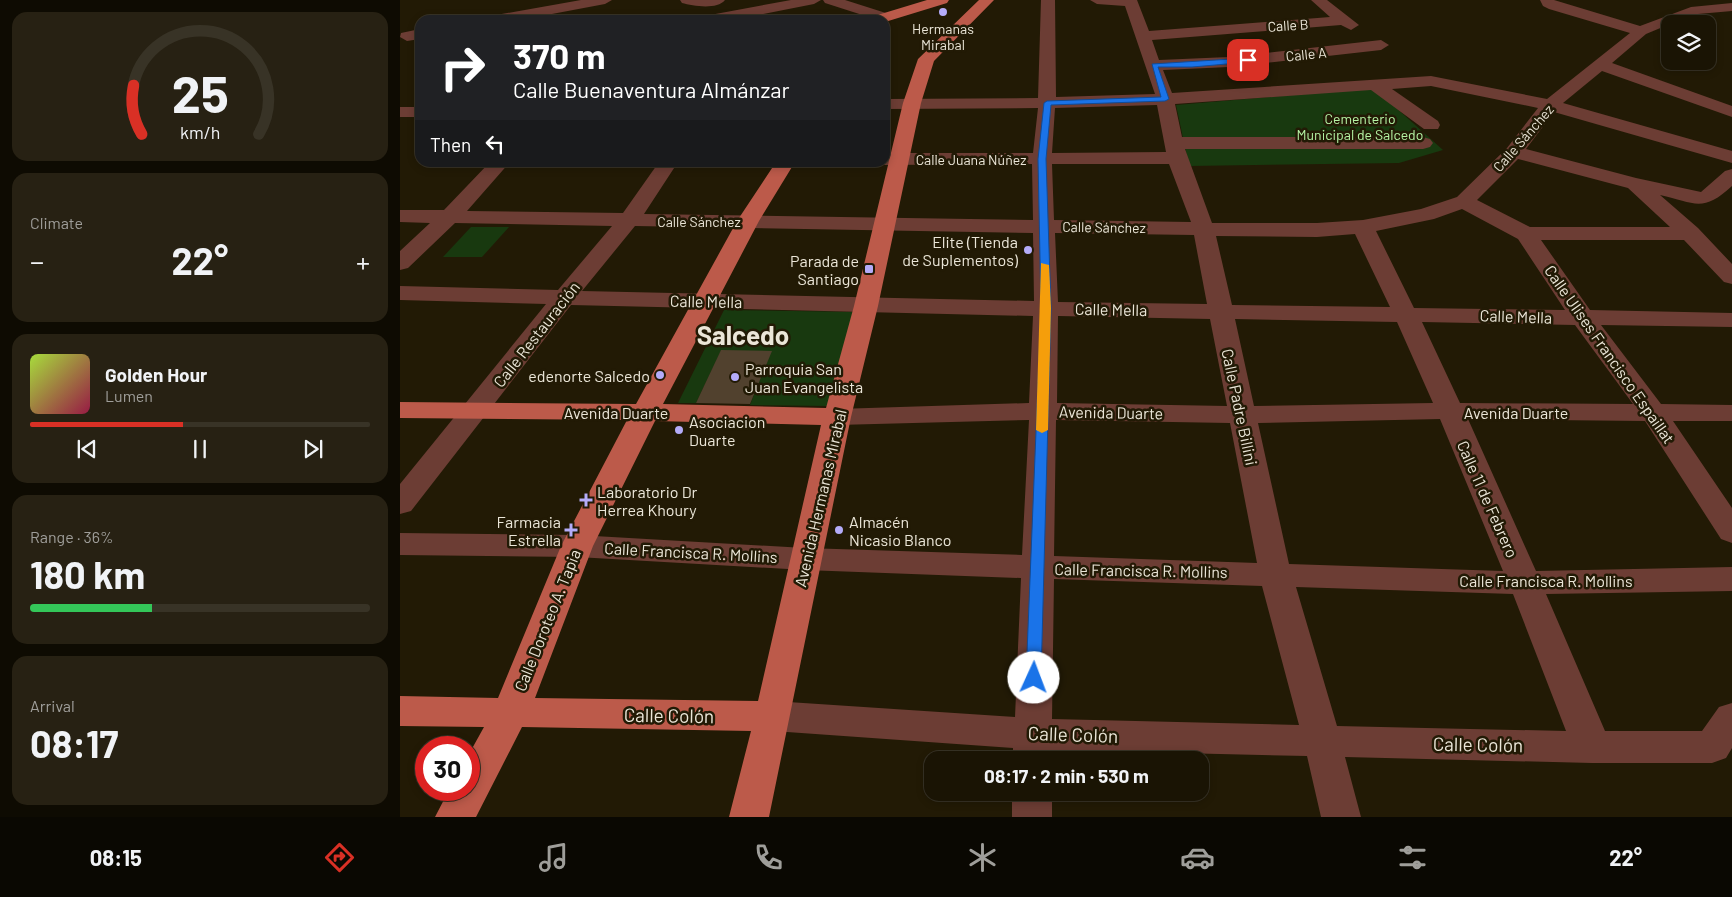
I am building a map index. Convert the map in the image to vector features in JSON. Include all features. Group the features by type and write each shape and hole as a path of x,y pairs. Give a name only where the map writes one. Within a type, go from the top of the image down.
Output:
{"main road":[{"path":"890,15 942,0"},
{"name":"Avenida Hermanas Mirabal","path":"891,159 926,59 988,0"},
{"name":"Calle Doroteo A. Tapia","path":"455,817 510,714 577,546 645,412 705,300 748,221 783,167"},
{"name":"Avenida Hermanas Mirabal","path":"749,817 773,716 805,559 837,417 866,306 883,222 890,167"},
{"name":"Avenida Duarte","path":"400,410 645,412 837,417"},
{"name":"Calle Colón","path":"400,711 510,714 773,716"}],"street":[{"path":"523,15 605,0"},
{"path":"687,0 700,2 718,0"},
{"path":"736,15 814,0"},
{"path":"830,0 872,15"},
{"path":"1032,747 1046,308 1042,159 1047,103 1048,0"},
{"path":"1097,0 1130,1"},
{"name":"Calle A","path":"1154,65 1229,62 1381,45 1318,0"},
{"path":"1547,0 1548,3 1554,6 1641,31"},
{"name":"Calle Padre Billini","path":"1130,1 1165,99 1175,150 1204,229 1275,574 1322,740 1341,817"},
{"name":"Calle Sánchez","path":"400,216 628,221 883,222 1204,229 1318,230 1363,227 1426,214 1464,201 1514,152 1550,105 1641,31 1696,10 1732,7"},
{"name":"Calle B","path":"1143,36 1344,20"},
{"path":"1600,64 1732,112"},
{"path":"890,104 1047,103 1165,99 1438,82 1550,105 1732,157"},
{"path":"1375,85 1431,125"},
{"path":"400,112 415,112"},
{"name":"Calle Juana Núñez","path":"891,159 1042,159 1175,150 1422,143"},
{"path":"1514,152 1635,184 1702,198 1709,196 1732,175"},
{"path":"400,263 449,217 496,167"},
{"name":"Calle Restauración","path":"400,504 562,299 628,221 666,167"},
{"path":"1635,184 1690,234 1732,277"},
{"name":"Calle Ulises Francisco Espaillat","path":"1464,201 1526,234 1584,318 1653,412 1732,532"},
{"name":"Calle 11 de Febrero","path":"1363,227 1406,313 1450,411 1525,583 1592,747"},
{"path":"1526,234 1690,234"},
{"name":"Calle Mella","path":"400,293 562,299 705,300 866,306 1406,313 1732,320"},
{"name":"Avenida Duarte","path":"837,417 1043,411 1242,414 1450,411 1732,413"},
{"name":"Calle Francisca R. Mollins","path":"400,544 577,546 805,559 1525,583 1732,579"},
{"name":"Calle Colón","path":"773,716 1032,747 1322,740 1592,747 1712,747 1732,718"},
{"path":"1032,801 1032,817"}],"green space":[{"name":"Cementerio Municipal de Salcedo","path":"1374,88 1443,150 1399,163 1189,166 1176,105"},
{"path":"471,227 509,227 482,257 443,257"},
{"path":"724,310 858,312 828,406 750,405 771,351 721,351 696,403 678,403"}],"building":[{"name":"Parroquia San Juan Evangelista","path":"721,350 772,351 750,404 696,403"}],"slow traffic":[{"path":"1042,430 1046,308 1045,265"}],"place":[{"name":"Hermanas Mirabal","path":"943,12"},
{"name":"Elite (Tienda de Suplementos)","path":"1028,250"},
{"name":"Parada de Santiago","path":"869,269"},
{"name":"edenorte Salcedo","path":"660,375"},
{"name":"Parroquia San Juan Evangelista","path":"735,377"},
{"name":"Asociacion Duarte","path":"679,430"},
{"name":"Laboratorio Dr Herrea Khoury","path":"586,500"},
{"name":"Farmacia Estrella","path":"571,530"},
{"name":"Almacén Nicasio Blanco","path":"839,530"}],"district":[{"name":"Salcedo","path":"743,334"}],"route":[{"path":"1034,678 1046,308 1042,159 1047,103 1165,99 1154,65 1192,65 1248,60"}]}
